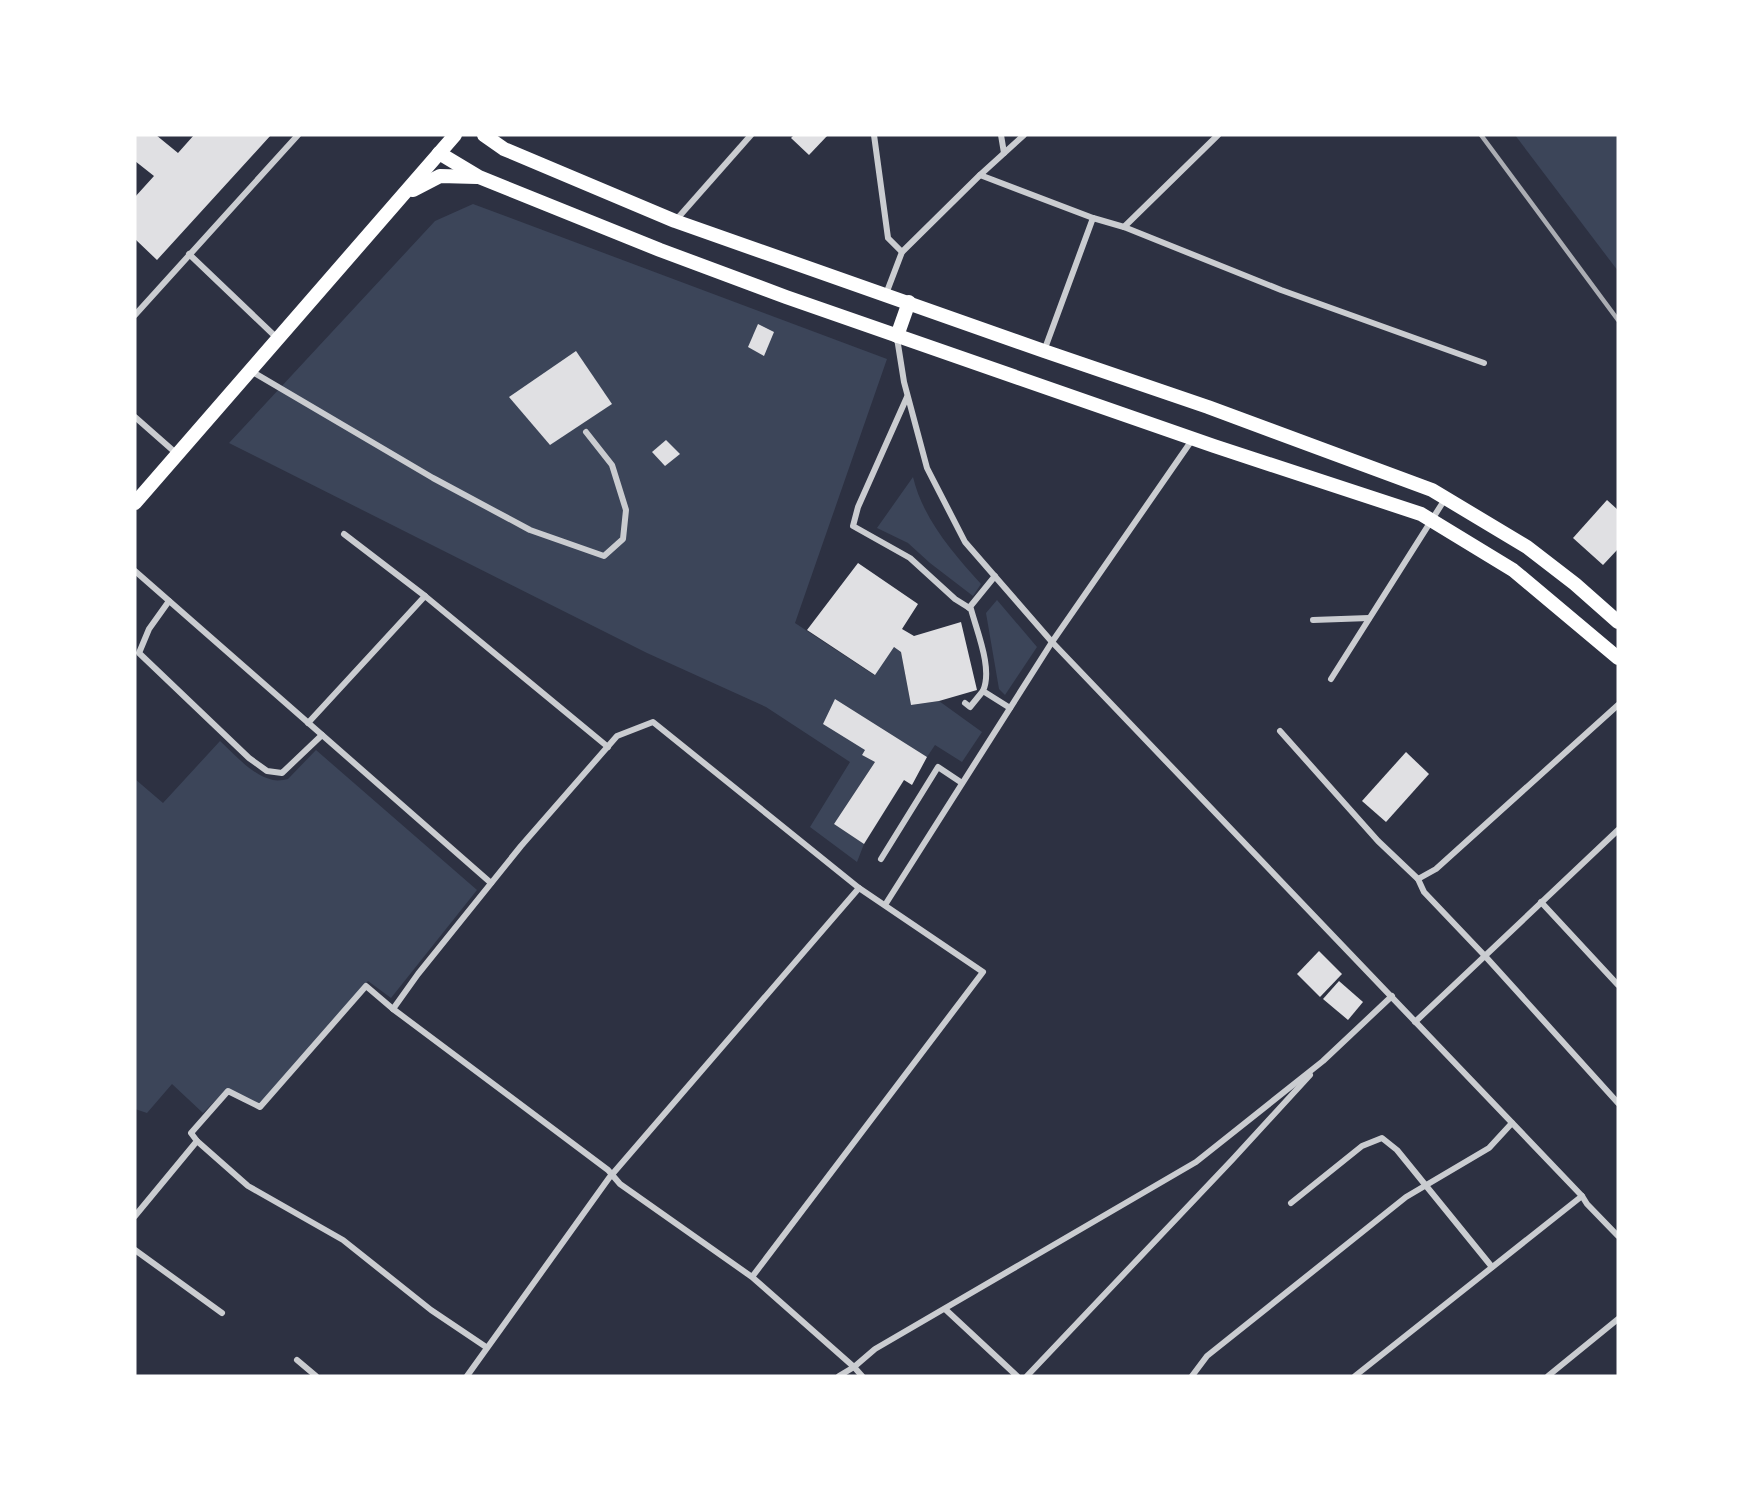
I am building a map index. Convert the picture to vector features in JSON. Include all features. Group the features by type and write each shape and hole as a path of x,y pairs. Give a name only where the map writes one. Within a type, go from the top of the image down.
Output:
{"highway":[{"path":"135,503 455,135"},
{"path":"484,135 504,149 675,221 1219,411 1432,490 1527,547 1575,584 1618,622"},
{"path":"496,135 504,149"},
{"path":"439,153 479,177 660,250 786,297 1193,438 1421,514 1513,570 1618,657"},
{"path":"400,199 422,184 440,176 479,177"},
{"path":"897,336 909,302"}],"street":[{"path":"135,315 298,135"},
{"path":"675,221 752,135"},
{"path":"874,135 888,238 902,252"},
{"path":"1001,135 1004,153"},
{"path":"886,295 902,252 1024,135"},
{"path":"1124,227 1218,135"},
{"path":"980,175 1093,218 1124,227 1281,290 1484,363"},
{"path":"1044,351 1093,218"},
{"path":"189,254 278,339"},
{"path":"897,336 908,396 927,468 965,542 1052,642 1392,996 1618,1236"},
{"path":"251,370 433,478 530,530 604,556 622,539 626,510 612,465 586,432"},
{"path":"908,396 858,507 853,526 910,558 955,599 969,608 982,648 987,681 983,691 970,707 965,703"},
{"path":"135,417 177,455"},
{"path":"885,905 1052,642 1193,438"},
{"path":"1331,679 1445,498"},
{"path":"344,534 425,596 608,747"},
{"path":"135,571 491,883"},
{"path":"969,608 995,576"},
{"path":"308,723 425,596"},
{"path":"169,601 148,629 139,653 249,758 267,771 282,773 322,735"},
{"path":"1313,620 1369,618"},
{"path":"983,691 1010,708"},
{"path":"1419,879 1436,869 1618,705"},
{"path":"393,1009 491,883 617,736 653,722 859,888 984,972 752,1276"},
{"path":"1280,731 1378,841 1419,879 1424,892 1618,1103"},
{"path":"881,859 938,767 962,783"},
{"path":"1415,1022 1618,830"},
{"path":"467,1376 612,1174 859,888"},
{"path":"1541,902 1618,985"},
{"path":"486,1347 431,1310 343,1240 248,1186 197,1142 191,1133 228,1091 260,1107 366,986 393,1009 612,1174 620,1184 752,1276 862,1376"},
{"path":"1027,1376 1323,1061 1392,996"},
{"path":"839,1376 854,1367 875,1349 1196,1162 1323,1061"},
{"path":"1192,1376 1207,1356 1406,1197 1489,1149 1512,1123"},
{"path":"1291,1203 1362,1146 1382,1137 1397,1150 1492,1267"},
{"path":"135,1216 197,1142"},
{"path":"1355,1376 1582,1196"},
{"path":"135,1251 222,1313"},
{"path":"945,1309 1017,1376"},
{"path":"1548,1376 1618,1319"},
{"path":"297,1360 316,1376"}],"shaded area":[{"path":"1515,135 1618,135 1618,271"},
{"path":"473,204 887,359 795,623 874,675 894,647 901,652 911,705 939,701 982,732 962,762 935,745 927,757 835,699 865,750 862,755 875,762 834,824 864,844 857,862 810,827 850,762 766,707 647,653 229,443 435,221"},
{"path":"913,477 924,507 940,535 981,584 973,596 908,543 877,528"},
{"path":"997,600 1037,647 1005,695 999,689 986,613"},
{"path":"220,741 258,774 275,780 288,779 316,750 477,890 391,998 368,981 260,1104 227,1089 203,1113 172,1084 147,1113 135,1109 135,779 163,803"}],"building":[{"path":"135,135 156,135 178,153 194,135 271,135 157,260 135,239 135,197 154,176 135,161"},
{"path":"794,135 828,135 809,155 791,138"},
{"path":"758,324 774,332 764,356 748,347"},
{"path":"576,351 612,404 550,445 509,397"},
{"path":"666,440 680,454 665,466 652,452"},
{"path":"1607,500 1618,510 1618,549 1603,565 1573,538"},
{"path":"858,563 918,604 902,629 914,636 961,622 977,690 939,701 911,705 901,652 894,647 875,675 807,630"},
{"path":"835,699 927,757 912,785 904,780 864,844 834,824 875,762 862,755 865,750 823,724"},
{"path":"1406,752 1429,774 1386,822 1362,801"},
{"path":"1319,951 1342,974 1320,997 1297,974"},
{"path":"1339,981 1363,1002 1348,1020 1323,999"}],"railway":[{"path":"1481,135 1618,320"}]}
